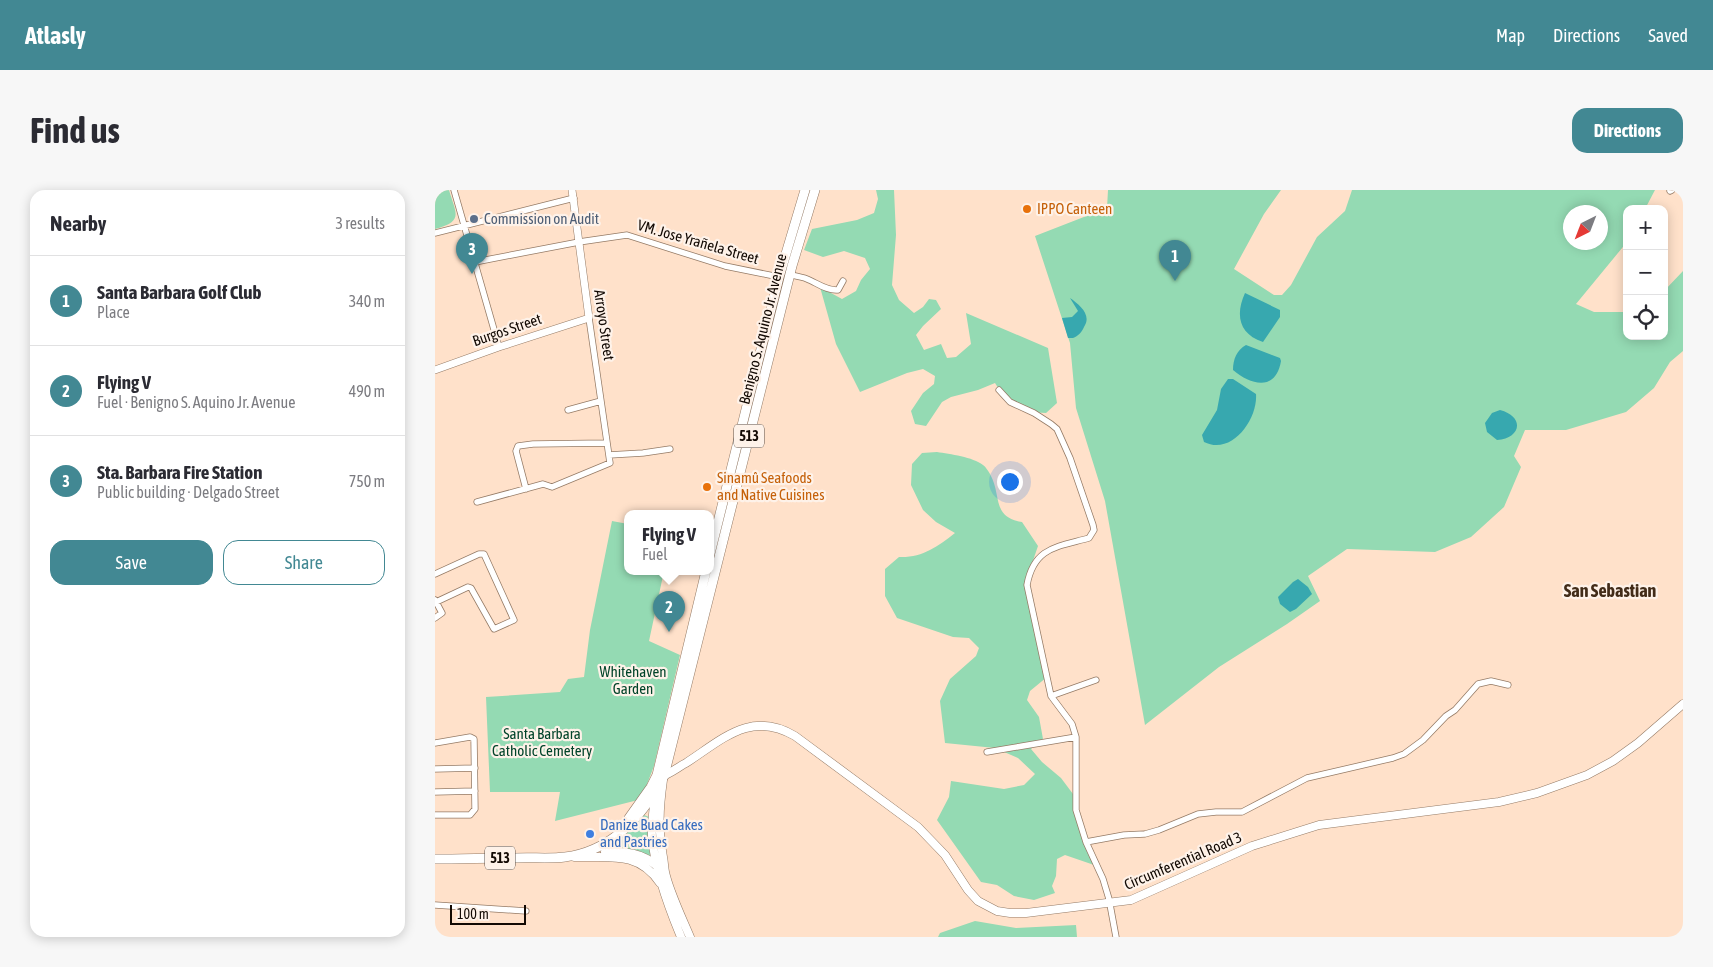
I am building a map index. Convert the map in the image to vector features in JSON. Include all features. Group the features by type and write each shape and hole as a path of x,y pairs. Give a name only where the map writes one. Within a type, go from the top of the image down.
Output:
{"main road":[{"name":"Benigno S. Aquino Jr. Avenue","path":"714,538 779,277 805,190"},
{"name":"Benigno S. Aquino Jr. Avenue","path":"714,572 815,190"},
{"path":"740,433 750,436"},
{"name":"Benigno S. Aquino Jr. Avenue","path":"565,857 605,837 625,821 641,803 660,776 705,575"},
{"name":"Benigno S. Aquino Jr. Avenue","path":"565,857 589,850 616,836 635,820 656,792 713,575"},
{"name":"Circumferential Road 3","path":"660,776 742,729 755,725 773,726 795,736 919,827 945,855 972,895 986,906 997,911 1026,913 1131,900 1252,846 1319,825 1499,802 1561,786 1613,761 1683,704"},
{"path":"660,776 658,824 665,872 689,937"},
{"path":"656,792 652,818 652,836 657,866 681,937"},
{"path":"565,857 626,852 651,860 665,872"},
{"path":"565,857 614,857 637,861 648,868 664,889"},
{"name":"513","path":"435,859 565,857"}],"street":[{"path":"454,190 499,347"},
{"name":"Arroyo Street","path":"526,489 545,484 552,487 610,463 572,190"},
{"path":"435,233 574,198"},
{"name":"VM. Jose Yrañela Street","path":"475,262 579,242 627,235 725,266 779,277"},
{"path":"791,275 805,278 824,288 835,290 838,290 843,281"},
{"name":"Burgos Street","path":"435,370 589,318"},
{"path":"999,390 1010,402 1034,413 1057,429 1070,458 1093,525 1094,530 1089,538 1046,550 1033,564 1027,584 1051,696 1072,724 1076,737 1076,810 1086,842 1103,878 1116,937"},
{"path":"568,410 601,401"},
{"path":"477,502 526,489 516,451 518,446 607,443"},
{"path":"609,455 643,453 670,448"},
{"path":"435,574 479,554 483,554 514,620 494,629 471,588 468,587 435,601 441,614 435,618"},
{"path":"1051,696 1096,680"},
{"path":"1086,842 1124,835 1145,834 1198,814 1242,812 1307,778 1405,754 1455,710 1478,684 1491,681 1508,685"},
{"path":"987,752 1076,737"},
{"path":"435,743 472,738 474,740 475,768 475,809 470,815 435,816"},
{"path":"435,770 475,768"},
{"path":"435,792 475,791"},
{"path":"435,905 526,910"}],"green space":[{"path":"435,190 449,190 455,216 450,223 435,229"},
{"path":"876,190 894,190 896,235 892,285 899,300 914,313 923,307 929,299 936,300 941,309 916,335 924,350 941,344 947,358 956,357 971,344 966,313 1048,348 1057,403 1046,413 1029,412 1006,400 995,383 978,390 951,397 942,402 926,426 915,424 911,411 923,393 934,384 935,376 923,369 907,373 860,392 836,344 820,287 842,299 856,291 861,280 870,269 865,258 844,251 823,257 804,250 812,229 857,220 874,213 878,199"},
{"path":"1108,190 1281,190 1264,214 1234,269 1274,295 1282,295 1291,285 1317,237 1345,211 1352,190 1655,190 1647,205 1623,205 1623,247 1576,304 1594,312 1623,312 1623,340 1668,340 1668,287 1683,271 1683,351 1670,362 1654,388 1626,412 1566,430 1525,430 1514,456 1521,467 1504,507 1471,537 1435,552 1347,549 1308,576 1320,601 1219,667 1145,725 1105,501 1076,408 1070,343 1035,236 1107,208"},
{"path":"937,452 967,458 984,466 994,482 1001,510 1012,519 1022,522 1038,546 1026,581 1047,677 1030,691 1027,700 1039,717 1043,739 1031,749 1042,762 1061,778 1073,794 1074,812 1097,866 1065,855 1057,859 1056,876 1052,886 1055,893 1034,900 1014,896 997,885 981,882 937,820 949,797 951,781 1004,789 1024,785 1035,774 1018,758 995,748 945,743 940,701 950,679 976,656 979,648 969,638 953,637 897,618 885,596 885,569 899,557 915,556 929,551 955,533 936,522 923,510 911,485 912,464 922,453"},
{"path":"612,521 624,523 624,575 663,575 649,641 680,655 654,766 644,792 638,800 555,821 560,792 490,792 486,697 560,692 568,679 584,677 590,630"},
{"path":"644,815 649,817 651,854 649,856 635,850 612,848 613,843 627,833"},
{"path":"975,921 1016,928 1076,925 1077,937 938,937 940,933"}],"water":[{"path":"1245,293 1280,310 1280,317 1263,342 1249,334 1241,323 1240,309"},
{"path":"1070,298 1081,307 1087,318 1082,331 1073,338 1068,338 1062,318 1072,317 1078,311"},
{"path":"1246,345 1280,358 1278,371 1269,381 1262,383 1248,380 1233,370 1236,355"},
{"path":"1228,379 1233,379 1256,394 1253,414 1248,424 1233,440 1224,444 1214,445 1204,442 1202,435 1217,410 1221,389"},
{"path":"1500,410 1514,418 1517,422 1517,427 1511,436 1497,440 1487,432 1485,423 1492,413"},
{"path":"1298,579 1308,587 1312,594 1290,612 1280,604 1278,597"}],"place":[{"name":"IPPO Canteen","path":"1027,209"},
{"name":"Commission on Audit","path":"474,219"},
{"name":"Sta. Barbara Fire Station","path":"472,274"},
{"name":"Santa Barbara Golf Club","path":"1175,281"},
{"name":"Sinamû Seafoods and Native Cuisines","path":"707,487"},
{"name":"Flying V","path":"669,632"},
{"name":"Danize Buad Cakes and Pastries","path":"590,834"}],"district":[{"name":"San Sebastian","path":"1610,591"}],"park label":[{"name":"Whitehaven Garden","path":"633,680"},
{"name":"Santa Barbara Catholic Cemetery","path":"542,742"}]}
